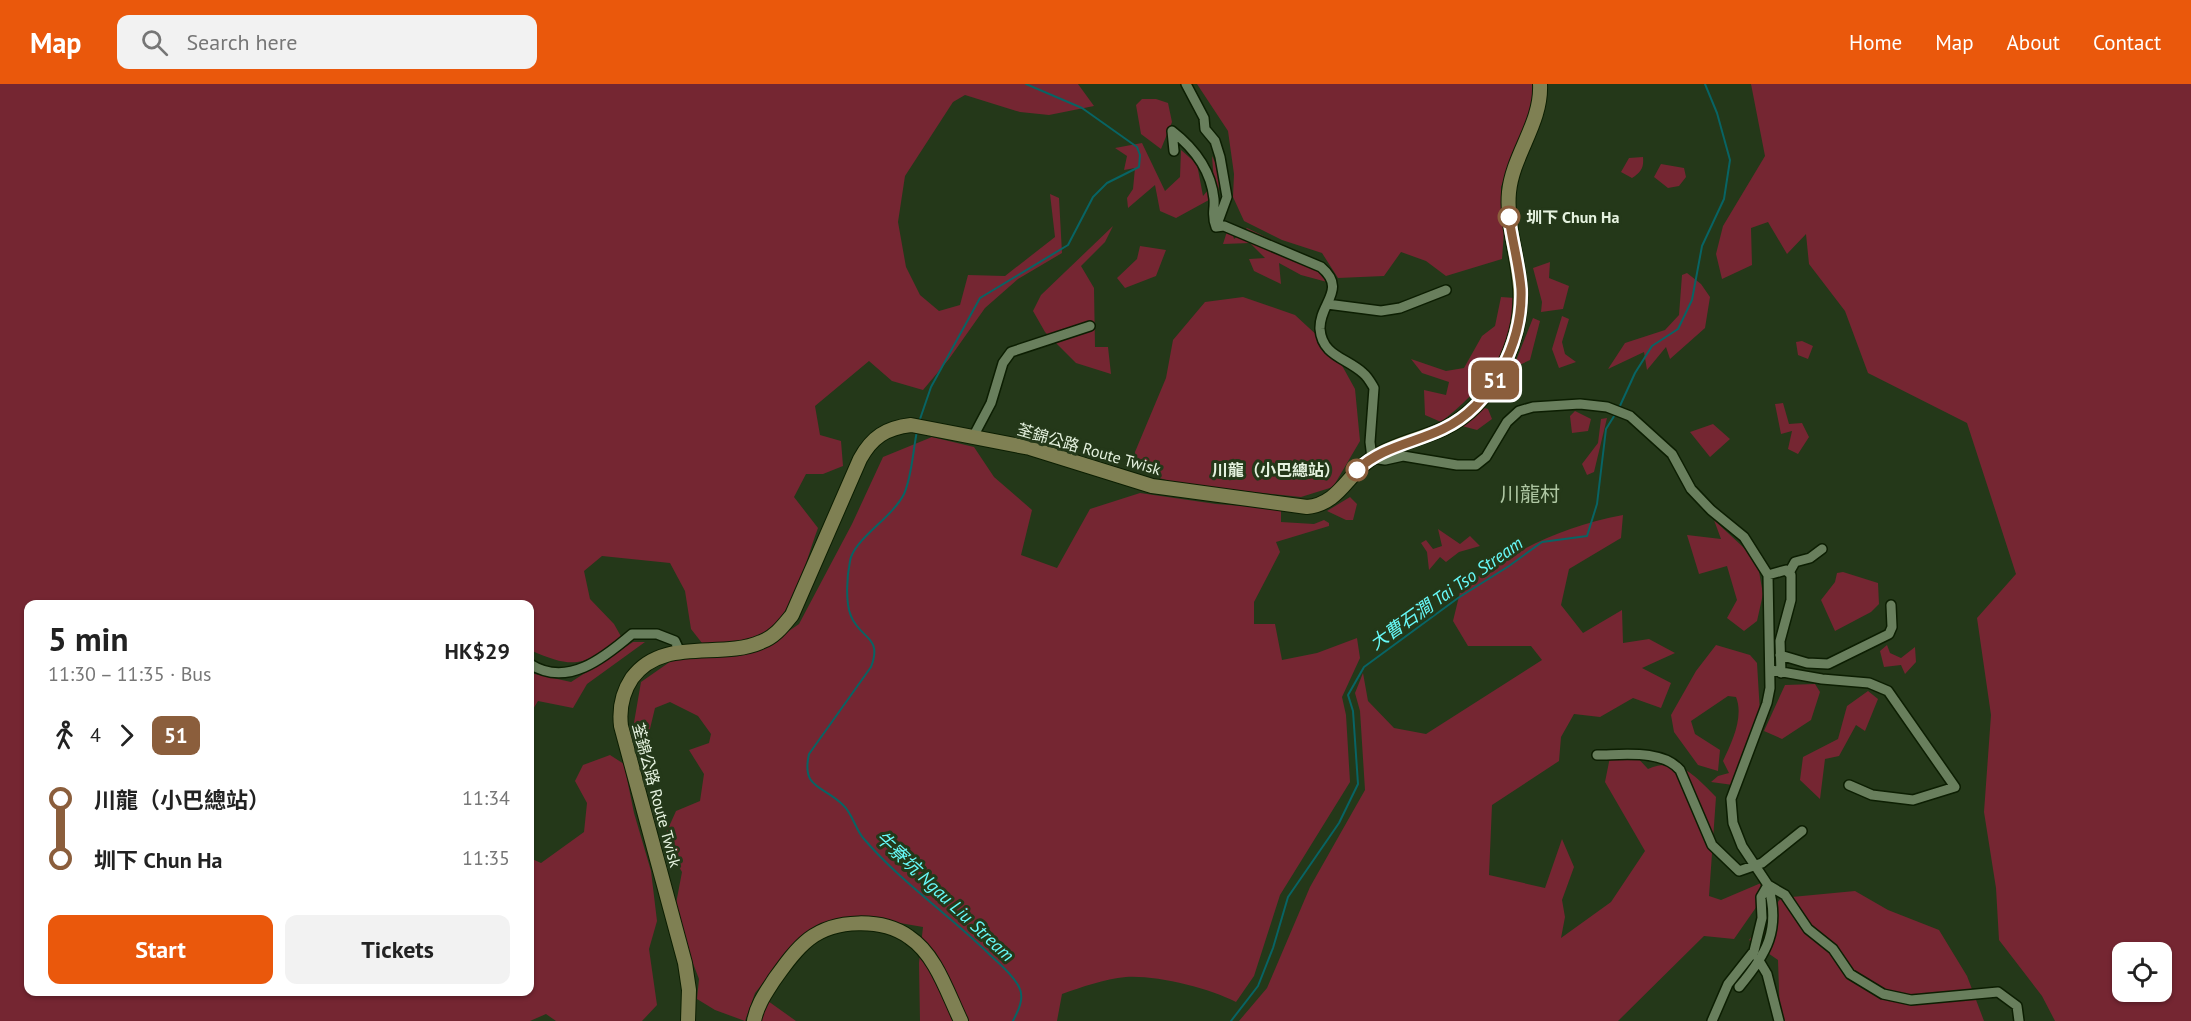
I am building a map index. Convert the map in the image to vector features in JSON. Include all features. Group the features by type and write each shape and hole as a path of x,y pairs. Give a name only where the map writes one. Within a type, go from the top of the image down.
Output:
{"main road":[{"name":"荃錦公路 Route Twisk","path":"688,1021 689,990 685,963 627,754 620,720 623,695 638,671 654,659 680,652 744,647 760,643 781,629 792,615 848,484 866,448 883,432 896,427 911,425 1048,453 1152,486 1302,507 1329,501 1372,458 1455,422 1480,401 1499,372 1516,330 1521,297 1509,217 1509,190 1513,171 1538,106 1540,84"},
{"path":"754,1021 762,997 782,968 810,939 835,927 864,924 897,930 925,951 961,1021"}],"street":[{"path":"1186,84 1204,118 1205,129 1215,141 1220,157 1227,197 1216,227"},
{"path":"1174,151 1172,131 1200,158 1212,193 1214,202 1211,215 1216,227"},
{"path":"1216,227 1224,226 1320,267 1333,281 1333,290 1320,328 1328,351 1364,374 1374,388 1370,442 1372,458 1385,460 1403,456 1457,465 1476,465 1486,457 1507,422 1519,411 1533,407 1580,404 1607,407 1630,416 1672,454 1691,489 1744,537 1768,575 1771,670 1767,703 1731,799 1733,823 1742,846 1768,885 1774,904 1773,929 1760,962 1739,987"},
{"path":"1327,304 1381,311 1400,308 1446,290"},
{"path":"973,437 992,403 1004,363 1011,352 1090,326"},
{"path":"1781,673 1780,641 1791,600 1790,571 1795,562 1810,558 1822,549"},
{"path":"1768,575 1790,571"},
{"path":"1780,655 1819,665 1836,662 1889,634 1892,627 1891,606"},
{"path":"534,666 565,675 575,672 611,652 632,634 657,634 675,641 680,652"},
{"path":"1771,670 1858,681 1880,686 1888,691 1955,787 1913,800 1872,795 1850,786"},
{"path":"1597,755 1637,755 1672,761 1680,770 1712,845 1739,871 1754,866 1802,831"},
{"path":"1712,1021 1728,984 1754,951 1762,918 1761,897 1768,885"},
{"path":"1768,885 1785,895 1808,929 1833,949 1850,974 1883,994 1911,1000 1998,992 2017,1006 2019,1021"},
{"path":"1754,951 1767,974 1779,1021"}],"shaded area":[{"path":"0,84 1078,84 1094,106 1049,115 1020,112 965,95 953,102 905,176 898,222 906,267 920,295 939,311 960,305 968,275 1005,276 1055,237 1050,194 1059,198 1062,253 1018,279 985,308 949,359 923,390 892,381 869,361 815,406 820,435 841,441 843,466 823,474 806,474 794,497 818,528 803,573 789,605 770,629 758,636 738,641 702,643 691,629 685,591 670,563 602,556 584,571 590,599 614,624 623,640 598,655 578,662 558,660 534,652 534,600 24,600 24,996 534,996 534,860 541,863 584,832 587,803 575,781 583,765 610,755 624,764 634,813 651,871 657,921 649,949 657,1005 642,1021 556,1021 546,1014 530,1021 0,1021"},
{"path":"1197,84 1533,84 1533,98 1525,125 1501,187 1504,231 1502,259 1446,276 1426,261 1401,252 1384,276 1338,278 1322,253 1282,240 1244,221 1233,197 1234,174 1228,131"},
{"path":"1751,84 2191,84 2191,1021 2055,1021 2042,996 1999,940 1996,888 1984,812 1991,715 1977,618 2016,574 1967,423 1868,373 1845,311 1809,264 1806,234 1787,254 1768,222 1751,228 1752,265 1722,279 1716,254 1723,226 1765,156"},
{"path":"1142,99 1156,99 1168,103 1172,122 1161,149 1141,134 1136,105"},
{"path":"1142,143 1165,191 1180,177 1181,150 1197,164 1203,196 1214,183 1212,156 1220,172 1218,195 1176,218 1160,211 1155,185 1128,208 1127,198 1133,189 1135,168 1124,170 1127,156 1115,148"},
{"path":"1643,157 1643,164 1638,174 1632,178 1621,172 1629,158"},
{"path":"1661,164 1684,168 1686,177 1679,186 1668,188 1654,177"},
{"path":"1230,222 1234,239 1247,228 1303,255 1327,282 1301,275 1279,263 1281,284 1254,271 1249,259 1265,258 1250,243 1223,244"},
{"path":"1113,226 1105,242 1081,266 1094,288 1095,347 1108,347 1111,374 1076,363 1045,332 1033,311 1041,295"},
{"path":"1140,246 1166,250 1156,276 1125,288 1117,278 1137,259"},
{"path":"1550,262 1549,278 1569,286 1563,309 1541,312 1542,302 1533,268"},
{"path":"1687,273 1701,284 1710,297 1705,328 1670,359 1666,347 1647,370 1644,352 1608,369 1625,343 1665,330 1679,315 1682,275"},
{"path":"1243,297 1295,315 1334,351 1355,389 1360,441 1333,487 1301,497 1179,484 1137,471 1135,452 1166,378 1173,340 1205,302"},
{"path":"1501,297 1515,298 1513,318 1508,336 1493,369 1470,397 1441,422 1425,415 1424,390 1446,395 1449,382 1422,373 1411,359 1446,371 1464,368 1482,336 1495,326"},
{"path":"1562,316 1569,319 1562,342 1565,354 1576,362 1559,368 1552,349"},
{"path":"1533,318 1540,321 1530,360 1513,368"},
{"path":"1802,341 1813,346 1808,359 1798,355 1796,342"},
{"path":"1783,403 1789,424 1802,423 1809,437 1798,454 1788,449 1792,431 1781,434 1775,404"},
{"path":"1481,407 1488,409 1492,419 1477,430 1462,426"},
{"path":"1575,411 1591,419 1588,431 1572,433 1570,416"},
{"path":"1607,418 1594,472 1587,475 1582,464 1598,443 1601,419"},
{"path":"1713,424 1730,439 1710,457 1690,432"},
{"path":"932,437 974,447 994,477 1032,510 1021,555 1057,568 1090,509 1140,493 1216,504 1281,509 1281,522 1314,524 1324,520 1329,523 1329,526 1276,542 1280,552 1254,602 1254,624 1275,624 1282,660 1317,653 1357,638 1360,658 1342,697 1346,715 1350,782 1280,895 1254,976 1236,1002 1212,992 1182,984 1152,978 1126,977 1101,981 1062,994 1057,1021 920,1021 919,963 923,927 865,917 814,927 799,938 755,993 745,1021 715,1010 697,999 699,979 674,914 682,872 663,840 676,811 700,801 704,774 689,750 709,743 711,734 698,716 670,702 655,708 647,741 637,748 631,740 641,682 674,659 763,649 799,624 852,524 883,457"},
{"path":"1350,497 1357,504 1353,520 1346,520 1327,511"},
{"path":"1623,515 1621,538 1569,569 1561,605 1583,633 1622,610 1623,643 1649,639 1675,653 1642,668 1671,683 1661,708 1633,698 1600,717 1574,714 1561,737 1559,761 1492,805 1489,875 1545,888 1562,839 1574,867 1562,900 1565,917 1561,938 1611,902 1645,851 1605,782 1611,752 1634,754 1648,769 1669,765 1686,770 1716,797 1709,896 1721,900 1761,883 1757,906 1734,939 1704,936 1618,1021 1239,1021 1267,988 1310,887 1365,790 1360,711 1355,693 1363,673 1368,701 1394,728 1426,734 1542,660 1531,646 1468,646 1453,621 1461,588 1499,563 1538,542 1578,526"},
{"path":"1714,520 1757,560 1763,594 1757,621 1744,631 1727,618 1737,600 1727,566 1699,574 1687,535 1721,539"},
{"path":"1438,529 1460,544 1470,536 1480,546 1459,552 1446,562 1440,557 1429,570 1427,552 1421,543 1426,540 1433,549 1442,546"},
{"path":"1843,572 1878,583 1879,604 1871,612 1835,631 1821,600 1835,582 1837,573"},
{"path":"633,642 645,642 587,684 573,708 538,701 534,708 534,674 571,682"},
{"path":"1716,645 1750,655 1757,663 1760,713 1742,754 1733,785 1711,782 1718,776 1729,773 1723,761 1738,721 1736,697 1728,696 1691,721 1695,734 1720,750 1718,771 1698,765 1674,732 1671,715 1696,671"},
{"path":"1887,645 1890,653 1901,658 1915,647 1916,662 1905,674 1901,665 1884,667 1880,651"},
{"path":"1815,684 1820,692 1811,720 1782,739 1764,731 1785,685"},
{"path":"1868,691 1878,699 1865,731 1856,725 1839,756 1825,759 1820,799 1800,780 1803,757 1838,739 1847,706"},
{"path":"1855,891 1888,910 1939,930 1967,976 1984,1021 1780,1021 1778,960 1749,940 1781,898"},
{"path":"768,1001 796,1021 760,1021"}],"waterway":[{"name":"牛寮坑 Ngau Liu Stream","path":"919,422 931,387 980,298 1068,245 1093,197 1107,183 1139,167 1140,155 1137,147 1082,108 1026,84"},
{"name":"大曹石澗 Tai Tso Stream","path":"1619,408 1635,373 1652,346 1678,329 1692,300 1702,246 1724,199 1730,160 1717,113 1705,84"},
{"name":"大曹石澗 Tai Tso Stream","path":"1231,1021 1258,986 1273,948 1288,897 1339,823 1358,784 1353,711 1348,695 1364,667 1458,598 1542,542 1587,536 1597,504 1606,429 1616,413"},
{"name":"牛寮坑 Ngau Liu Stream","path":"917,431 911,471 904,494 891,512 858,545 850,561 847,589 849,610 855,624 872,643 874,657 871,667 809,754 808,774 816,785 846,809 861,835 878,855 973,939 1013,978 1021,991 1020,1004 1013,1021"}],"bus line":[{"name":"51","path":"1357,470 1380,453 1455,422 1474,408 1491,388 1512,341 1520,305 1521,287 1509,217"}],"place":[{"name":"圳下 Chun Ha","path":"1509,217"},
{"name":"川龍（小巴總站）","path":"1357,470"}],"district":[{"name":"川龍村","path":"1530,494"}]}
